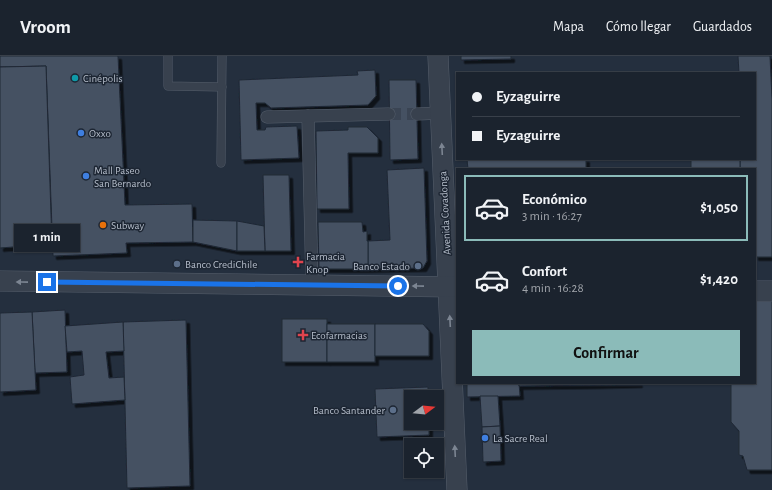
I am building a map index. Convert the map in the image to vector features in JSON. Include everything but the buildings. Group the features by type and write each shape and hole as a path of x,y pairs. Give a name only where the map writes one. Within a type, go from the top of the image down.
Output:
{"street":[{"name":"Avenida Covadonga","path":"438,56 440,113 452,287 457,490"},
{"path":"417,114 440,113"},
{"path":"266,117 389,114"},
{"path":"308,116 312,285"},
{"path":"0,281 452,287"},
{"path":"756,291 772,291"}],"lane":[{"path":"168,56 168,86 222,87"},
{"path":"221,163 222,56"}],"tunnel":[{"path":"389,114 417,114"}],"place":[{"name":"Cinépolis","path":"75,78"},
{"name":"Oxxo","path":"81,133"},
{"name":"Mall Paseo San Bernardo","path":"86,176"},
{"name":"Subway","path":"103,225"},
{"name":"Farmacia Knop","path":"298,262"},
{"name":"Banco CrediChile","path":"177,264"},
{"name":"Banco Estado","path":"418,266"},
{"name":"Ecofarmacias","path":"303,335"},
{"name":"Banco Santander","path":"393,410"},
{"name":"La Sacre Real","path":"485,438"}],"route":[{"path":"47,282 398,286"}]}
